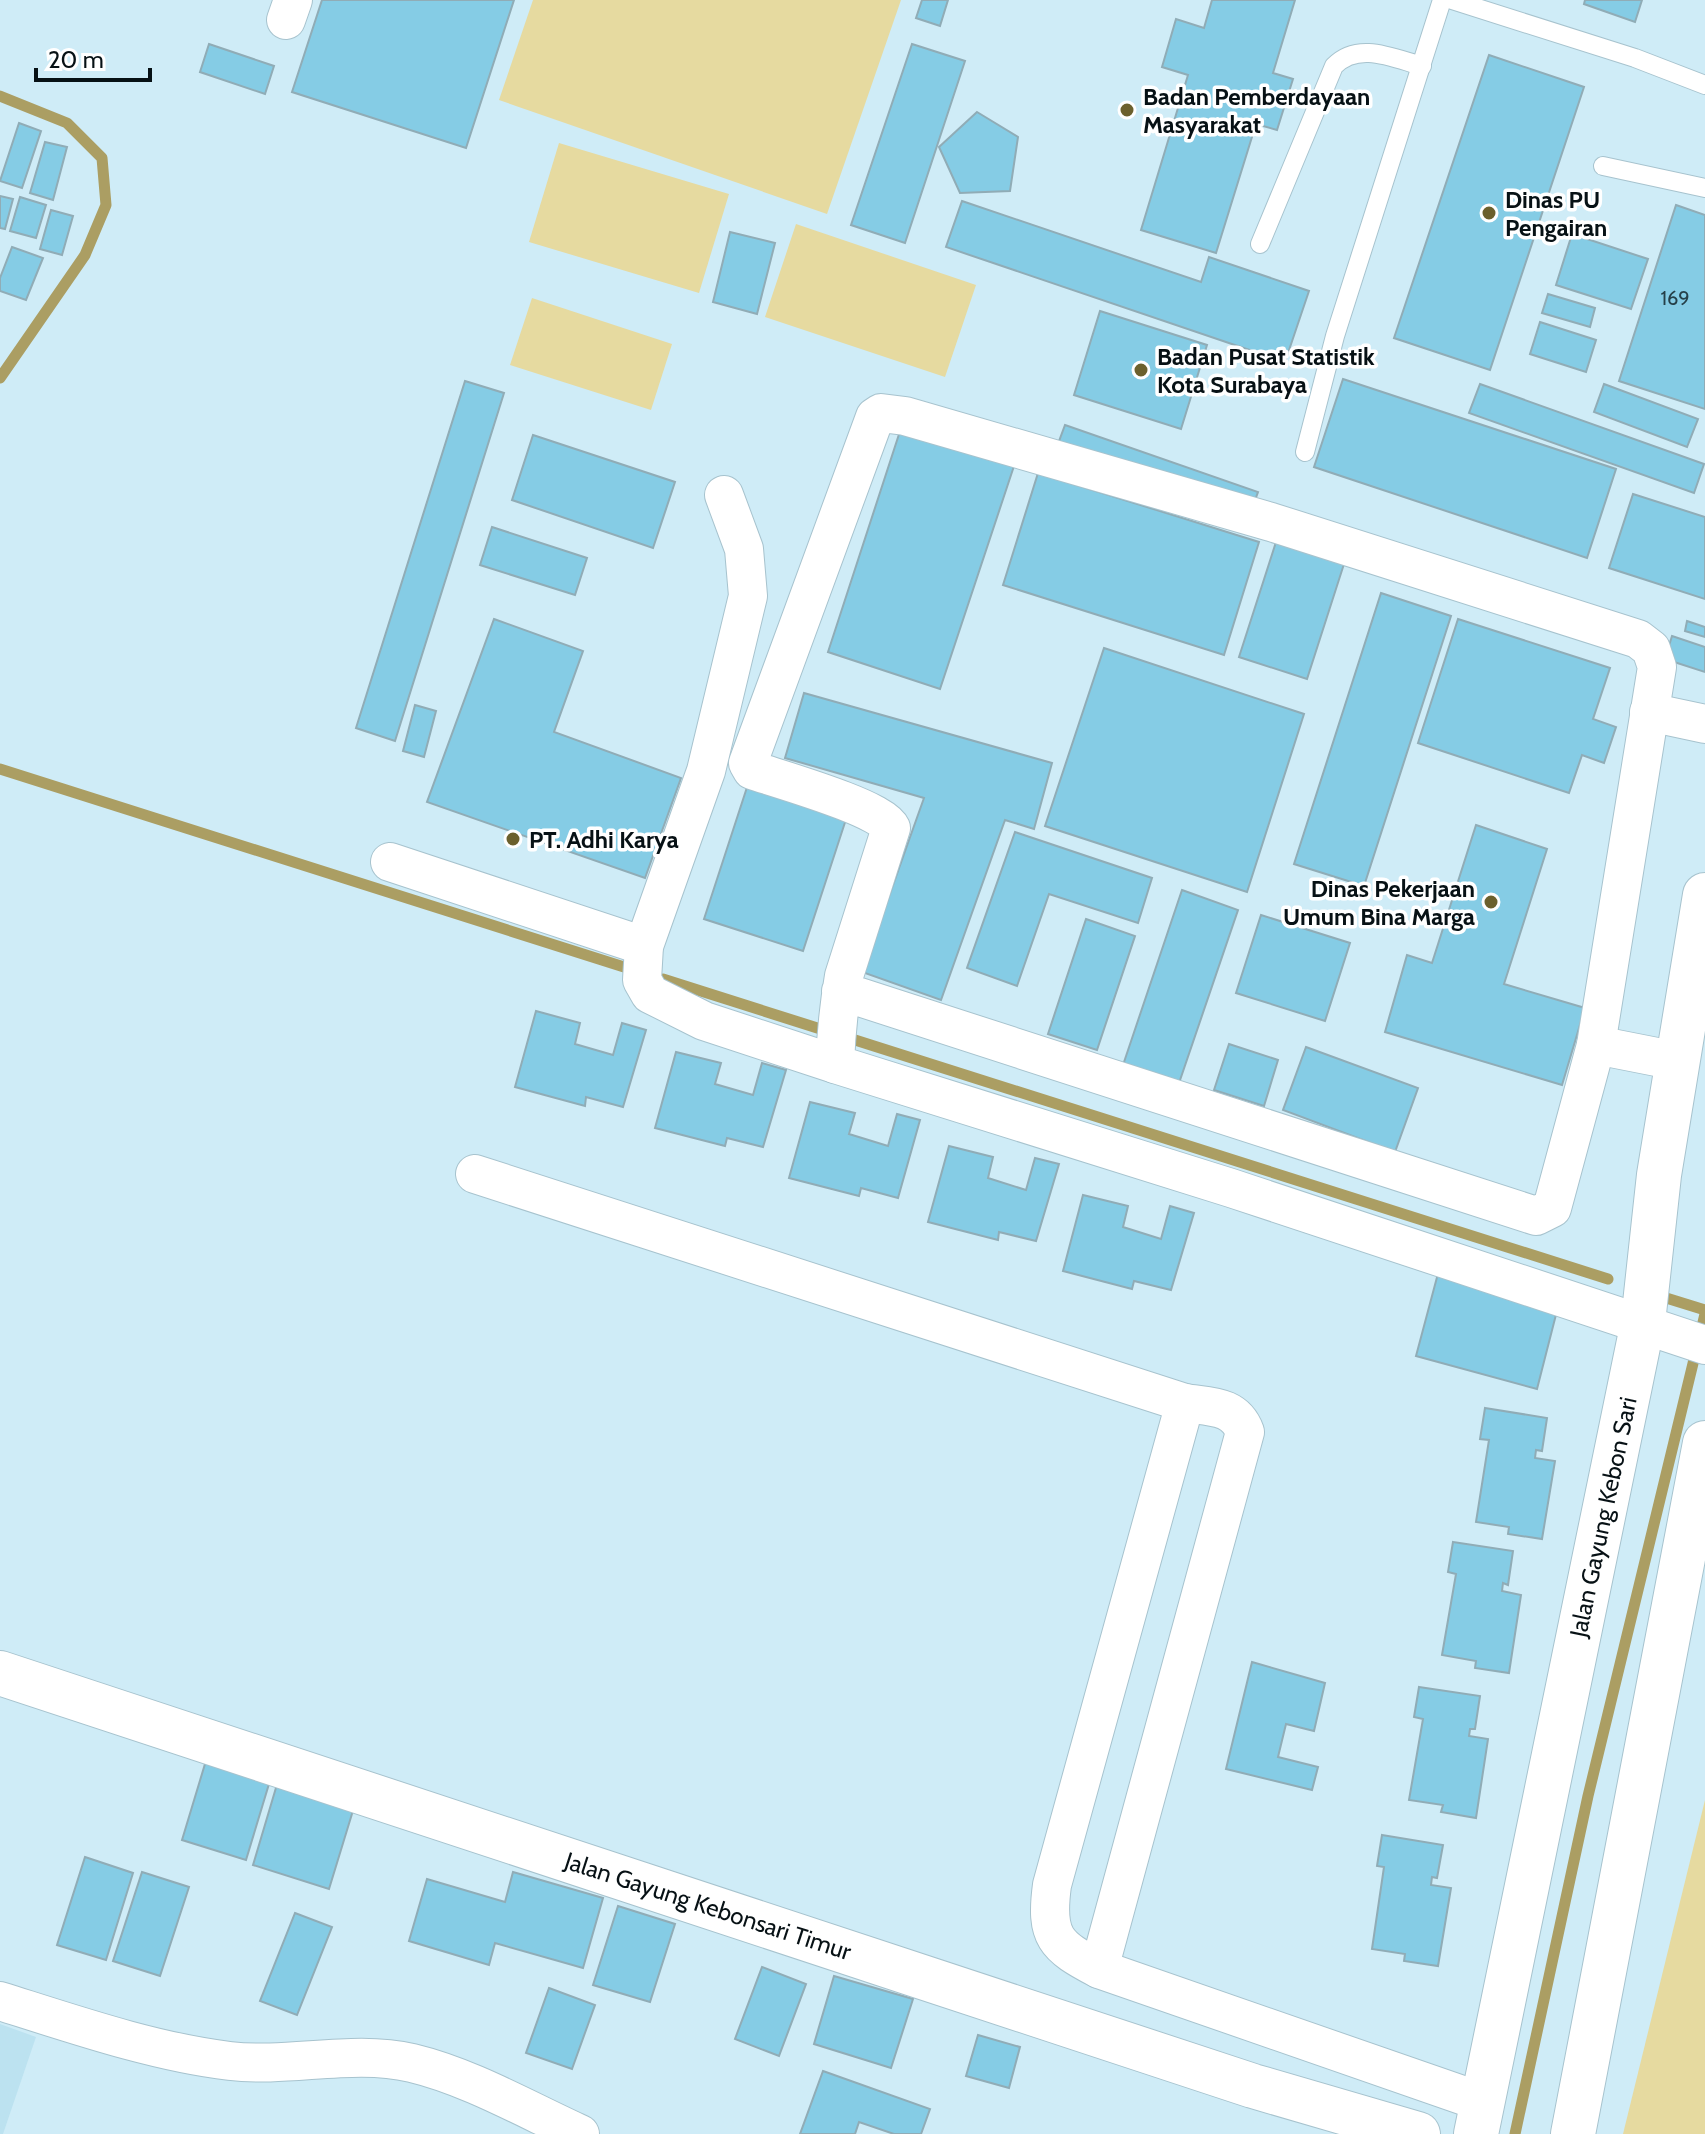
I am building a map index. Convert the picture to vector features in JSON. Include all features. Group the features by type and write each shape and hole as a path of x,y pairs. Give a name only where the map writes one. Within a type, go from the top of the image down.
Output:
{"main road":[{"name":"Jalan Gayung Kebon Sari","path":"1479,2118 1649,1325 1659,1175 1690,1061 1705,895"},
{"path":"1573,2134 1705,1443"},
{"name":"Jalan Gayung Kebonsari Timur","path":"0,1673 1223,2076 1418,2134"}],"street":[{"path":"724,495 744,549 748,596 706,771 644,946 642,980 650,994 704,1021 837,1032 1536,1216 1552,1208 1596,1045 1657,667 1651,649 1638,639 1271,522 905,416 879,414 748,763 752,770 852,803 890,825 890,839 837,1032"},
{"path":"1649,712 1705,724"},
{"path":"390,862 644,946"},
{"path":"837,1032 1703,1344"},
{"path":"1596,1045 1690,1061"},
{"path":"475,1174 1185,1403 1232,1411 1241,1419 1245,1432 1099,1969"},
{"path":"1185,1403 1052,1885 1050,1928 1062,1949 1099,1969 1479,2118"},
{"path":"0,2001 65,2021 229,2061 260,2063 363,2059 410,2063 443,2072 580,2134"}],"lane":[{"path":"1305,452 1335,336 1442,0"},
{"path":"1452,0 1635,58 1705,85"},
{"path":"1260,244 1334,66 1356,52 1422,66"},
{"path":"1603,166 1705,188"}],"shaded area":[{"path":"533,0 901,0 827,214 499,100"},
{"path":"559,143 729,194 699,293 529,242"},
{"path":"796,224 976,285 945,377 765,317"},
{"path":"532,298 672,344 651,410 510,365"},
{"path":"1705,1800 1705,2134 1623,2134"},
{"path":"0,2024 36,2037 3,2134 0,2134"}],"building":[{"path":"322,0 514,0 466,148 292,92"},
{"path":"922,0 948,0 940,26 916,18"},
{"path":"1212,0 1295,0 1273,73 1293,79 1277,130 1256,124 1216,253 1141,230 1188,75 1162,67 1176,19 1204,28"},
{"path":"1585,0 1642,0 1635,22 1584,4"},
{"path":"209,44 274,66 265,94 200,72"},
{"path":"912,44 965,61 905,243 851,225"},
{"name":"Dinas PU Pengairan","path":"1489,55 1584,87 1490,370 1394,338"},
{"path":"977,112 1018,137 1010,191 960,193 939,147"},
{"path":"19,123 41,131 22,188 0,181"},
{"path":"45,142 67,147 53,200 30,193"},
{"path":"0,196 13,199 5,229 0,228"},
{"path":"20,197 46,205 36,238 10,231"},
{"path":"962,201 1201,282 1209,257 1309,291 1285,362 946,247"},
{"path":"1676,205 1705,215 1705,409 1619,381"},
{"path":"51,210 73,216 62,255 40,249"},
{"path":"730,232 775,243 757,314 713,302"},
{"path":"1572,234 1648,259 1631,309 1556,285"},
{"path":"12,247 43,258 26,300 0,291 0,278"},
{"path":"1548,294 1595,308 1590,327 1542,313"},
{"name":"Badan Pusat Statistik Kota Surabaya","path":"1100,311 1207,345 1181,429 1074,395"},
{"path":"1540,322 1596,340 1586,372 1530,354"},
{"path":"1343,379 1616,469 1587,558 1314,467"},
{"path":"465,381 504,393 395,741 356,728"},
{"path":"1480,384 1704,464 1694,493 1469,413"},
{"path":"1604,384 1698,419 1687,447 1594,412"},
{"path":"903,422 1016,460 940,689 828,652"},
{"path":"1065,425 1258,492 1251,511 1058,444"},
{"path":"533,435 675,482 653,548 512,500"},
{"path":"1038,473 1259,542 1224,655 1003,585"},
{"path":"1633,494 1705,517 1705,599 1609,568"},
{"path":"492,527 587,558 575,595 480,565"},
{"path":"1276,542 1344,564 1307,679 1239,657"},
{"path":"1381,593 1451,616 1364,886 1294,864"},
{"path":"494,619 583,651 554,732 681,778 645,878 427,802"},
{"path":"1458,619 1610,668 1593,719 1616,727 1604,763 1582,755 1569,793 1418,743"},
{"path":"1687,621 1705,627 1705,637 1685,631"},
{"path":"1672,636 1705,647 1705,672 1665,659"},
{"path":"1104,648 1304,714 1247,892 1045,826"},
{"path":"804,693 1052,763 1034,829 1005,820 941,1000 862,972 924,798 785,758"},
{"path":"415,705 436,711 424,757 403,751"},
{"path":"752,772 851,804 803,951 704,919"},
{"name":"Dinas Pekerjaan Umum Bina Marga","path":"1476,825 1547,849 1504,984 1585,1008 1562,1085 1385,1032 1407,955 1432,963"},
{"path":"1015,832 1152,878 1138,923 1049,894 1017,986 967,968"},
{"path":"1182,890 1238,910 1178,1086 1122,1068"},
{"path":"1261,915 1350,943 1325,1021 1236,993"},
{"path":"1086,919 1135,936 1097,1050 1048,1034"},
{"path":"536,1011 580,1023 575,1044 613,1055 622,1023 646,1030 623,1107 586,1097 585,1106 515,1087"},
{"path":"1229,1044 1278,1060 1264,1106 1214,1090"},
{"path":"1306,1047 1418,1088 1395,1152 1283,1110"},
{"path":"676,1052 721,1063 715,1084 753,1095 762,1063 786,1070 763,1147 727,1138 725,1146 655,1128"},
{"path":"810,1102 855,1113 849,1134 888,1146 897,1114 920,1120 898,1198 861,1188 859,1196 789,1178"},
{"path":"949,1146 993,1157 988,1178 1026,1190 1035,1158 1059,1164 1036,1241 999,1232 998,1240 928,1222"},
{"path":"1083,1195 1128,1206 1123,1227 1161,1239 1170,1206 1194,1213 1171,1290 1134,1281 1132,1289 1063,1271"},
{"path":"1440,1266 1560,1299 1537,1389 1416,1356"},
{"path":"1485,1408 1547,1418 1542,1451 1536,1450 1535,1458 1555,1461 1542,1539 1508,1534 1509,1527 1476,1522 1489,1440 1480,1439"},
{"path":"1453,1542 1513,1551 1508,1585 1503,1583 1502,1591 1521,1595 1509,1673 1475,1668 1476,1661 1442,1655 1456,1574 1448,1572"},
{"path":"1252,1662 1325,1683 1314,1731 1286,1724 1278,1757 1318,1767 1312,1790 1226,1769"},
{"path":"1419,1687 1480,1696 1475,1729 1470,1729 1469,1736 1488,1739 1476,1818 1441,1812 1443,1805 1409,1800 1423,1719 1414,1717"},
{"path":"208,1754 272,1774 246,1860 182,1840"},
{"path":"278,1781 355,1804 329,1889 253,1865"},
{"path":"1382,1835 1443,1845 1437,1878 1432,1877 1431,1885 1451,1888 1438,1966 1404,1961 1405,1954 1372,1949 1384,1867 1377,1866"},
{"path":"85,1857 133,1873 106,1960 57,1945"},
{"path":"142,1872 189,1887 160,1976 113,1961"},
{"path":"513,1872 603,1898 583,1968 495,1943 489,1965 409,1941 427,1879 505,1902"},
{"path":"618,1906 675,1924 650,2002 593,1985"},
{"path":"295,1913 332,1927 297,2015 260,2001"},
{"path":"762,1967 806,1984 779,2056 735,2039"},
{"path":"834,1976 913,1999 891,2068 814,2044"},
{"path":"549,1988 595,2005 572,2069 526,2053"},
{"path":"978,2035 1020,2047 1009,2088 966,2076"},
{"path":"823,2071 930,2109 921,2134 894,2134 859,2122 855,2134 800,2134"}],"waterway":[{"path":"0,96 67,123 102,158 106,205 85,255 0,378"},
{"path":"0,769 624,967"},
{"path":"663,979 1608,1279"},
{"path":"1663,1297 1705,1310"},
{"path":"1515,2134 1588,1796 1705,1314"}],"place":[{"name":"Badan Pemberdayaan Masyarakat","path":"1127,110"},
{"name":"Dinas PU Pengairan","path":"1489,213"},
{"name":"Badan Pusat Statistik Kota Surabaya","path":"1141,370"},
{"name":"PT. Adhi Karya","path":"513,839"},
{"name":"Dinas Pekerjaan Umum Bina Marga","path":"1491,902"}]}
